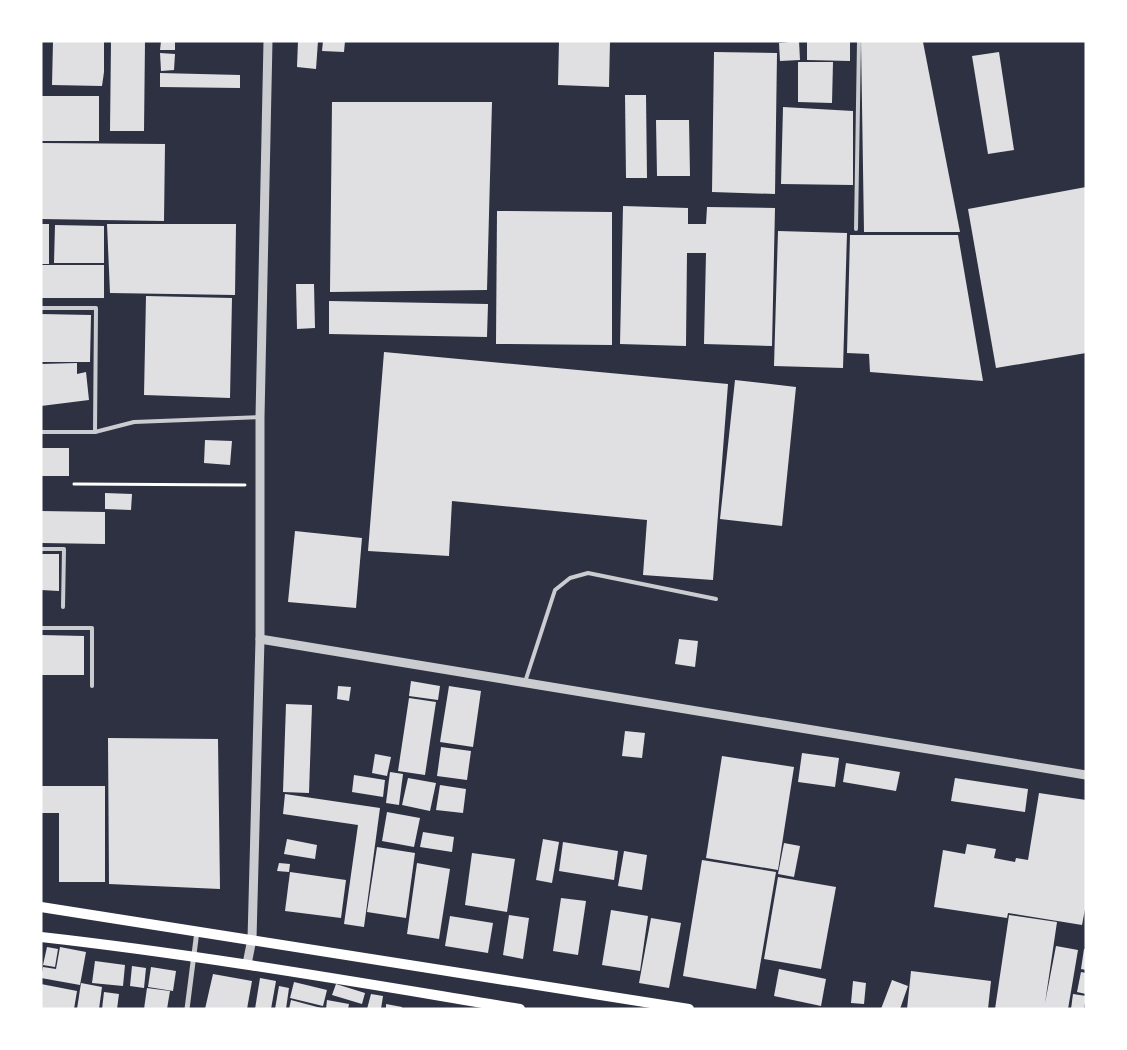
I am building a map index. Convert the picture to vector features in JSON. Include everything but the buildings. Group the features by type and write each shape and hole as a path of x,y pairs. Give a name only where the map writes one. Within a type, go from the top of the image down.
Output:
{"main road":[{"path":"41,907 689,1009"},
{"path":"41,937 124,946 247,964 520,1009"}],"street":[{"path":"247,964 252,939 260,638 260,417 268,41"},
{"path":"260,638 1086,775"},
{"path":"187,1009 197,931"}],"lane":[{"path":"856,229 859,41"},
{"path":"41,308 96,308 95,432"},
{"path":"41,432 95,432 134,422 260,417"},
{"path":"41,549 64,549 63,607"},
{"path":"524,683 555,590 570,578 588,573 716,598"},
{"path":"41,628 92,628 92,686"}],"path":[{"path":"74,484 260,486"}]}
